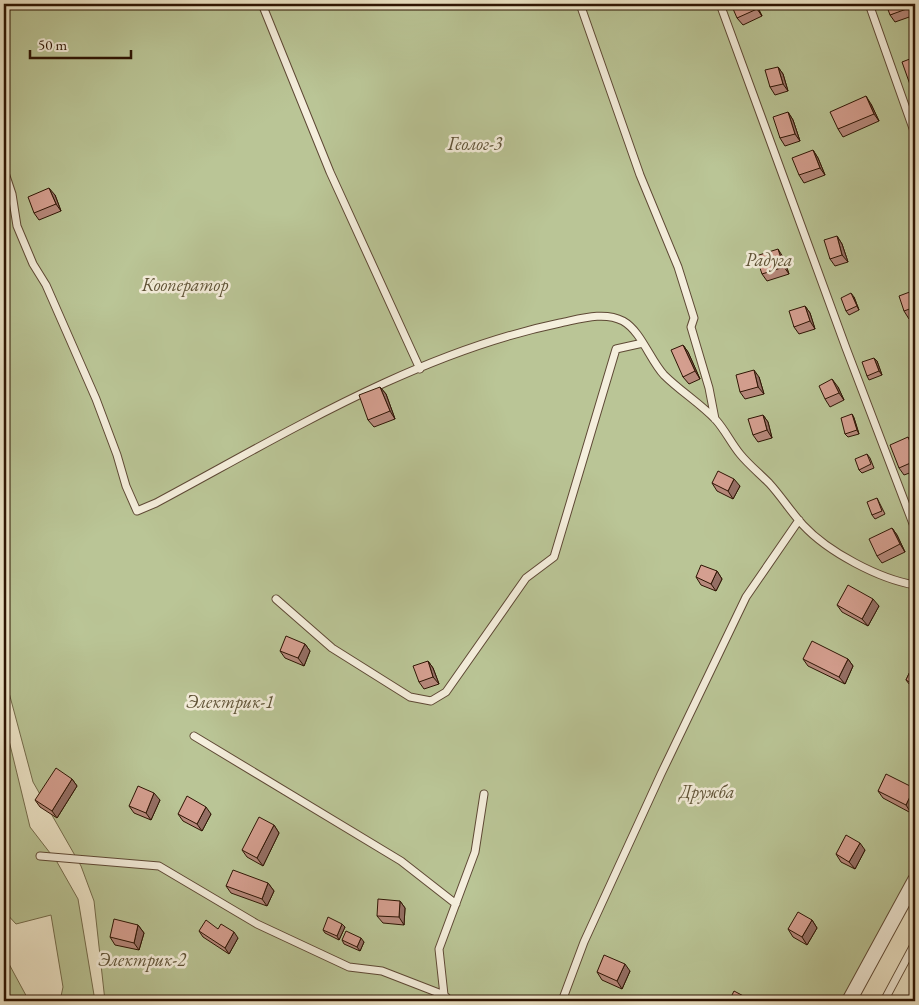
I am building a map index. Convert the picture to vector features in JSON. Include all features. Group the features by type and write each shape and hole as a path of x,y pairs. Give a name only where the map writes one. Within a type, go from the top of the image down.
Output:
{"street":[{"path":"849,1001 915,880"}],"lane":[{"path":"262,4 330,172 420,369"},
{"path":"580,4 640,175 678,267 694,318 691,327 709,388 715,419"},
{"path":"720,4 842,339 915,528"},
{"path":"870,4 915,134"},
{"path":"4,170 12,194 17,226 33,264 46,285 96,399 117,454 126,486 137,511 172,495 325,412 420,369 472,348 541,328 610,316 625,322 663,374 715,419 741,456 772,486 804,526 834,551 872,570 915,585"},
{"path":"276,599 332,648 410,697 431,701 446,692 526,578 554,557 616,349 642,343"},
{"path":"562,1001 584,942 661,774 746,597 799,520"},
{"path":"194,736 401,861 456,904"},
{"path":"444,995 439,948 475,852 484,794"},
{"path":"40,856 159,866 257,924 349,967 382,971 444,995 450,1001"},
{"path":"884,1001 915,943"}],"green space":[{"path":"4,4 915,4 915,875 845,1001 105,1001 94,901 81,866 33,782 4,674"},
{"path":"4,720 30,827 57,862 78,899 95,1001 60,1001 63,987 51,915 16,924 4,911"},
{"path":"9,964 29,1001 4,1001 4,976"}],"building":[{"path":"731,4 754,4 757,9 737,18"},
{"path":"886,4 910,4 912,7 890,15"},
{"path":"915,57 915,106 910,95 913,93 902,62"},
{"path":"778,67 783,84 770,87 765,70"},
{"path":"866,96 874,114 838,129 830,112"},
{"path":"788,112 795,134 780,138 773,117"},
{"path":"813,150 820,168 799,175 792,158"},
{"path":"49,188 56,204 34,213 28,197"},
{"path":"837,236 842,255 830,259 824,240"},
{"path":"778,249 784,267 762,274 756,256"},
{"path":"915,290 915,307 904,311 899,296"},
{"path":"851,293 857,306 846,311 841,298"},
{"path":"805,306 810,321 794,327 789,311"},
{"path":"683,345 695,371 683,377 671,350"},
{"path":"874,358 879,371 867,376 862,362"},
{"path":"754,370 758,387 740,392 736,375"},
{"path":"832,379 839,393 825,399 819,386"},
{"path":"380,387 390,411 368,420 359,395"},
{"path":"852,414 857,430 845,434 841,418"},
{"path":"763,415 767,430 753,435 748,419"},
{"path":"908,437 915,454 915,461 899,468 890,445"},
{"path":"867,454 871,464 859,470 855,459"},
{"path":"718,471 734,479 728,491 712,483"},
{"path":"877,498 882,511 872,515 867,502"},
{"path":"892,528 900,544 877,556 869,539"},
{"path":"701,565 717,571 711,584 696,577"},
{"path":"848,585 873,599 862,619 837,605"},
{"path":"286,636 305,644 298,658 280,651"},
{"path":"812,641 848,659 839,677 803,659"},
{"path":"428,661 433,677 419,682 413,666"},
{"path":"915,661 915,685 906,680"},
{"path":"56,768 72,779 52,811 35,800"},
{"path":"886,774 914,788 906,805 878,791"},
{"path":"138,786 154,793 146,813 129,806"},
{"path":"187,796 206,807 197,824 178,814"},
{"path":"259,817 274,825 257,858 242,850"},
{"path":"846,835 860,843 849,862 836,854"},
{"path":"233,870 268,883 262,899 226,886"},
{"path":"378,899 400,901 399,917 377,916"},
{"path":"798,912 812,920 802,937 788,929"},
{"path":"328,917 342,924 337,936 323,930"},
{"path":"114,919 138,925 134,943 110,937"},
{"path":"206,920 218,929 221,924 234,932 225,948 199,931"},
{"path":"346,931 361,938 357,947 342,940"},
{"path":"604,955 625,964 617,981 597,972"},
{"path":"734,991 753,1001 729,1001"}],"park label":[{"name":"Геолог-3","path":"475,144"},
{"name":"Радуга","path":"769,260"},
{"name":"Кооператор","path":"185,285"},
{"name":"Электрик-1","path":"230,702"},
{"name":"Дружба","path":"707,792"},
{"name":"Электрик-2","path":"142,960"}]}
